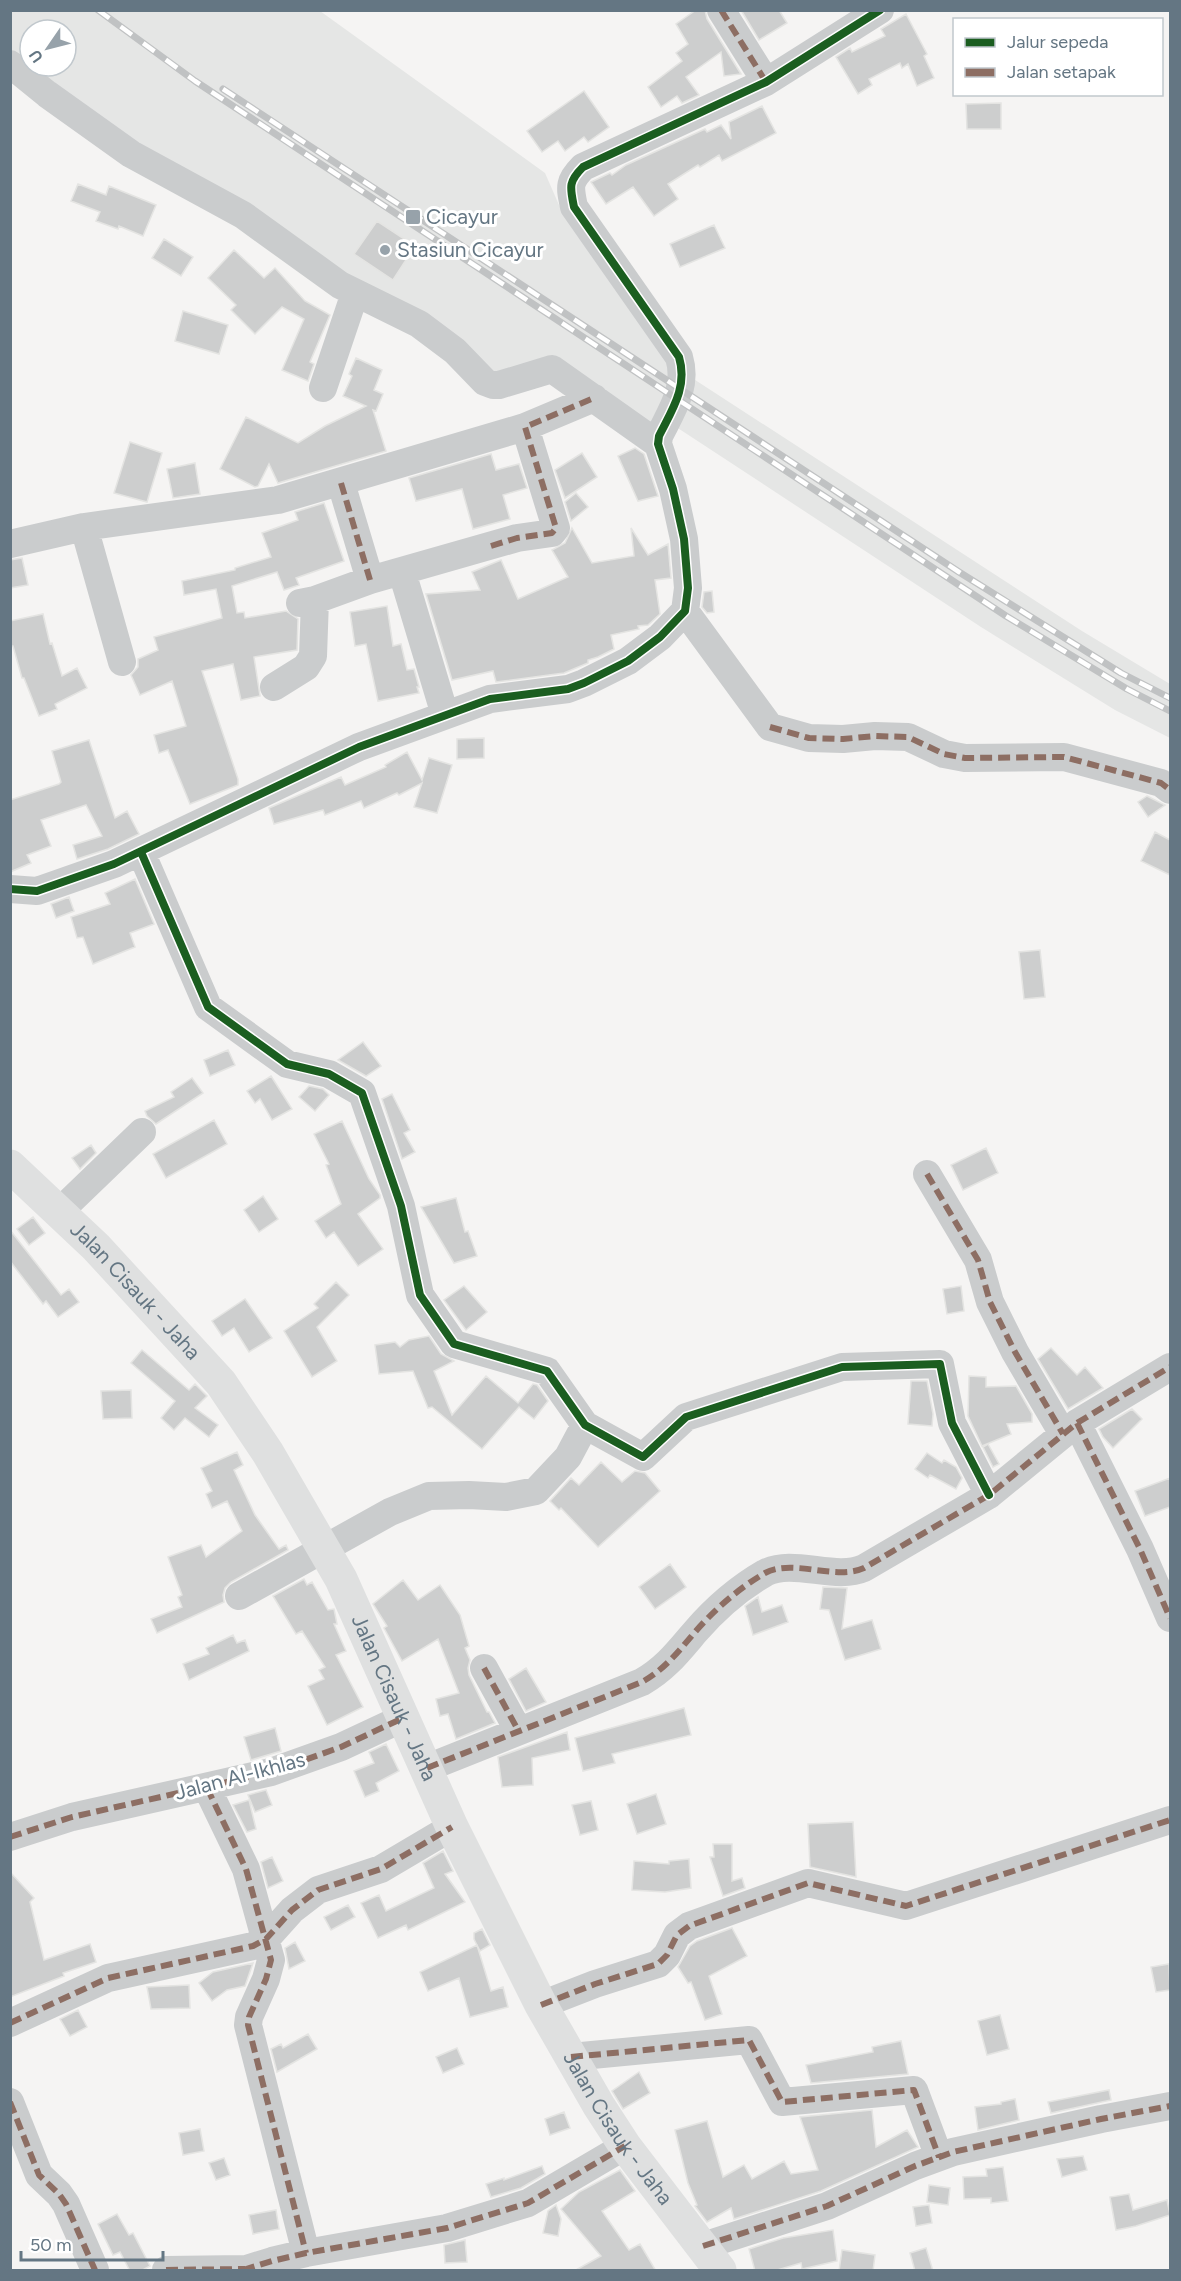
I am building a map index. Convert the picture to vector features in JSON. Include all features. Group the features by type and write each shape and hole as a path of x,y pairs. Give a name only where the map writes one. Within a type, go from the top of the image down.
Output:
{"main road":[{"name":"Jalan Cisauk - Jaha","path":"10,1166 96,1247 221,1383 267,1453 341,1579 452,1827 541,2005 599,2106 626,2146 712,2258"}],"street":[{"path":"721,10 766,82"},
{"path":"10,889 37,891 114,864 339,755 445,715 490,699 568,689 584,683 628,661 660,637 685,611 688,588 684,539 673,489 658,444 659,436 682,389 682,368 679,357 574,207 570,190 572,178 583,167 766,82 880,10"},
{"path":"10,64 47,94 131,154 243,215 319,271 355,293 419,324 454,351 484,382 494,386 552,369 658,444"},
{"path":"323,388 355,293"},
{"path":"10,544 84,527 278,500 525,427 594,398"},
{"path":"274,687 306,667 313,656 308,602 370,580 517,538 552,533 556,528 525,427"},
{"path":"341,483 370,580"},
{"path":"84,527 122,662"},
{"path":"402,572 445,715"},
{"path":"685,611 770,727 810,738 908,737 944,754 965,758 1064,757 1161,783 1170,790"},
{"path":"141,852 208,1007 287,1064 329,1074 362,1093 401,1206 420,1295 454,1344 547,1371 585,1425 642,1457 686,1417 842,1367 940,1364 952,1423 989,1495"},
{"path":"60,1211 142,1132"},
{"path":"927,1174 978,1260 990,1302 1015,1352 1070,1428 1140,1549 1170,1618"},
{"path":"427,1768 642,1682 659,1672 720,1606 767,1572 816,1569 837,1573 856,1572 989,1495 1070,1428 1170,1367"},
{"path":"239,1596 390,1512 429,1496 506,1497 536,1491 568,1457 585,1425"},
{"path":"484,1668 519,1730"},
{"name":"Jalan Al-Ikhlas","path":"10,1837 72,1817 271,1772 341,1747 403,1718"},
{"path":"207,1788 246,1869 271,1960 248,2025 306,2253"},
{"path":"541,2005 595,1984 658,1964 668,1955 677,1935 689,1926 808,1884 906,1906 1170,1820"},
{"path":"10,2023 108,1978 190,1958 243,1950 266,1939 292,1910 318,1890 381,1869 452,1827"},
{"path":"571,2057 749,2040 782,2102 914,2090 939,2157"},
{"path":"10,2102 39,2175 66,2204 95,2271"},
{"path":"712,2258 953,2152 1170,2106"},
{"path":"166,2271 244,2270 306,2253 447,2228 528,2203 626,2146"}],"shaded area":[{"path":"11,11 320,11 545,173 559,205 669,363 1082,631 1170,684 1170,738 1115,710 981,627 664,419 654,436 556,368 492,382 38,78 78,78 78,18 18,18 18,65 11,60"}],"building":[{"path":"696,10 705,10 707,19 741,74 724,76 721,52 686,77 699,95 682,103 677,96 661,107 648,87 682,61 676,53 688,44 676,24"},
{"path":"741,10 779,10 787,23 759,40"},
{"path":"906,14 927,54 924,56 934,78 917,86 908,64 902,68 900,63 869,79 872,85 858,94 836,57 850,48 852,52 885,36 881,29"},
{"path":"584,91 609,127 588,142 584,137 565,151 558,141 542,152 527,131"},
{"path":"1001,103 1001,129 967,129 966,104"},
{"path":"762,106 776,133 722,161 719,155 668,184 678,199 654,216 633,187 606,204 591,182 610,173 612,175 626,165 705,129 707,132 721,125 731,139 729,122"},
{"path":"78,184 106,195 109,186 156,205 143,236 119,226 118,229 96,221 100,212 71,201"},
{"name":"Stasiun Cicayur","path":"377,221 415,246 393,280 354,254"},
{"path":"714,225 725,248 680,267 670,244"},
{"path":"164,239 193,257 181,276 152,258"},
{"path":"234,250 264,278 275,268 305,301 330,315 310,362 314,364 308,381 282,370 304,319 282,307 255,334 231,310 236,305 208,278"},
{"path":"183,311 228,325 219,354 175,341"},
{"path":"356,358 382,370 374,390 383,394 376,411 373,410 386,451 278,483 269,464 258,486 255,487 220,469 246,417 298,443 325,426 366,406 343,396 352,376 349,374"},
{"path":"130,442 162,453 147,502 114,493"},
{"path":"635,448 644,454 658,496 638,501 618,456"},
{"path":"582,453 597,477 565,498 555,470"},
{"path":"491,454 496,470 519,464 527,488 503,495 510,519 473,529 462,489 416,501 409,478"},
{"path":"195,463 200,494 173,498 167,469"},
{"path":"576,493 588,507 571,521 565,502"},
{"path":"324,503 344,561 296,578 299,585 284,590 277,572 232,586 237,613 244,612 245,618 286,611 298,619 297,650 254,657 260,696 241,700 233,664 202,671 238,779 238,785 190,804 168,750 159,753 154,735 186,726 172,681 140,695 131,675 138,667 138,659 158,650 154,637 222,618 216,589 184,595 182,581 235,570 235,568 271,557 262,533 298,520 295,512"},
{"path":"572,528 592,563 634,556 631,528 648,555 668,544 671,578 655,580 660,614 648,625 638,626 639,629 611,635 614,649 564,673 496,682 493,671 452,680 426,594 480,590 472,572 501,560 518,599 568,577 552,550 565,543"},
{"path":"22,558 28,585 10,588 10,560"},
{"path":"712,591 714,612 707,613 702,607 704,592"},
{"path":"387,606 393,646 401,644 407,670 414,669 419,693 378,701 366,644 355,646 350,612"},
{"path":"43,614 50,644 52,643 62,676 77,668 87,688 55,704 57,709 39,716 24,678 22,678 13,646 10,646 10,621"},
{"path":"484,738 484,758 457,759 457,739"},
{"path":"89,740 115,818 127,811 139,834 108,849 77,859 73,845 102,836 86,805 41,820 51,846 27,855 31,863 10,872 10,800 59,784 61,782 52,751"},
{"path":"407,752 422,780 429,758 452,765 437,813 414,807 422,783 399,795 397,793 364,808 361,801 325,815 323,810 274,824 269,808 341,777 345,785 386,767 385,765"},
{"path":"1147,796 1165,805 1148,817 1138,802"},
{"path":"1155,832 1170,840 1170,875 1141,861"},
{"path":"135,879 154,924 130,933 135,947 93,964 83,937 77,938 71,917 110,904 105,893"},
{"path":"69,897 74,911 56,918 51,904"},
{"path":"1040,950 1045,997 1024,999 1019,952"},
{"path":"363,1042 381,1066 366,1076 338,1060"},
{"path":"228,1050 235,1065 210,1076 204,1060"},
{"path":"271,1076 292,1109 272,1120 260,1099 255,1103 247,1091"},
{"path":"192,1078 203,1093 156,1124 147,1116 145,1111 174,1097 171,1092"},
{"path":"309,1086 323,1089 329,1095 315,1111 299,1097"},
{"path":"392,1094 410,1130 404,1133 415,1152 402,1159 382,1099"},
{"path":"214,1120 227,1144 166,1178 153,1154"},
{"path":"342,1121 369,1179 380,1195 380,1198 358,1214 383,1249 358,1266 334,1232 326,1238 315,1221 341,1204 326,1165 329,1164 314,1134"},
{"path":"91,1145 96,1153 80,1169 72,1158"},
{"path":"986,1148 998,1173 963,1190 951,1165"},
{"path":"263,1196 278,1219 259,1232 244,1210"},
{"path":"456,1198 465,1232 468,1231 477,1256 454,1263 421,1207"},
{"path":"33,1217 45,1233 29,1245 17,1229"},
{"path":"10,1230 61,1295 69,1289 79,1302 58,1317 46,1301 43,1304 10,1261"},
{"path":"336,1282 349,1295 317,1327 337,1361 312,1377 284,1331 318,1308 314,1304"},
{"path":"464,1286 487,1312 466,1330 444,1300"},
{"path":"961,1286 964,1311 947,1314 943,1289"},
{"path":"245,1299 272,1338 249,1352 234,1328 222,1336 212,1321"},
{"path":"429,1336 441,1354 454,1361 434,1371 452,1415 486,1376 518,1403 533,1384 537,1385 548,1401 534,1419 519,1407 482,1449 432,1407 428,1408 413,1371 379,1374 375,1345 395,1342 400,1347 409,1340"},
{"path":"1051,1348 1077,1375 1085,1367 1103,1388 1068,1409 1038,1359"},
{"path":"142,1350 189,1390 195,1384 207,1396 195,1408 218,1425 209,1437 185,1418 174,1430 161,1418 175,1401 131,1363"},
{"path":"969,1376 986,1377 986,1387 1016,1386 1032,1414 1032,1422 1007,1424 1011,1434 982,1446 968,1416"},
{"path":"911,1381 927,1381 933,1414 932,1426 908,1424"},
{"path":"131,1390 132,1418 103,1419 101,1391"},
{"path":"1132,1409 1142,1419 1113,1448 1099,1429"},
{"path":"988,1444 999,1464 993,1467 983,1447"},
{"path":"237,1452 243,1465 234,1470 255,1515 279,1549 286,1545 288,1550 231,1582 225,1588 224,1602 157,1633 151,1619 182,1607 178,1597 182,1595 168,1557 201,1545 206,1557 242,1531 227,1501 212,1508 206,1494 212,1491 201,1468"},
{"path":"927,1453 942,1463 944,1460 956,1467 962,1478 956,1489 930,1475 928,1478 915,1469"},
{"path":"601,1462 622,1482 635,1471 645,1473 660,1491 598,1547 561,1508 559,1510 550,1501 571,1478 579,1485"},
{"path":"1170,1478 1170,1507 1145,1516 1135,1491"},
{"path":"670,1564 686,1587 655,1609 639,1587"},
{"path":"304,1579 307,1585 312,1582 328,1610 334,1609 337,1624 334,1624 346,1651 336,1655 363,1707 327,1725 308,1686 324,1679 319,1670 325,1667 302,1631 296,1634 273,1596"},
{"path":"403,1580 418,1600 440,1585 460,1615 469,1646 465,1648 470,1660 469,1675 495,1723 456,1739 448,1714 440,1716 436,1699 459,1693 438,1639 402,1661 384,1628 387,1626 373,1604"},
{"path":"823,1587 847,1588 842,1629 872,1620 881,1649 845,1660 829,1610 820,1609"},
{"path":"758,1597 762,1612 782,1605 788,1622 753,1635 745,1606"},
{"path":"233,1635 237,1643 245,1640 249,1651 189,1680 183,1664 209,1654 206,1648"},
{"path":"526,1668 546,1702 526,1711 509,1679"},
{"path":"684,1708 691,1735 612,1754 615,1763 583,1771 575,1738"},
{"path":"275,1728 281,1751 251,1760 244,1737"},
{"path":"567,1732 570,1750 532,1758 533,1785 502,1787 498,1757"},
{"path":"386,1744 399,1771 376,1783 379,1791 365,1797 354,1771 374,1763 369,1752"},
{"path":"266,1790 272,1805 255,1812 248,1795"},
{"path":"656,1794 666,1824 637,1834 627,1804"},
{"path":"249,1800 256,1829 247,1832 233,1805"},
{"path":"591,1801 598,1830 580,1835 572,1805"},
{"path":"853,1822 856,1877 810,1867 808,1824"},
{"path":"713,1844 732,1844 732,1881 742,1878 745,1888 723,1896 710,1857 714,1857"},
{"path":"443,1851 453,1871 445,1874 465,1902 408,1930 406,1925 378,1938 361,1903 379,1895 386,1911 434,1888 423,1863"},
{"path":"272,1857 283,1881 268,1888 261,1862"},
{"path":"689,1859 691,1888 665,1892 632,1890 634,1861 669,1864 669,1861"},
{"path":"10,1872 34,1898 30,1902 44,1960 90,1944 96,1962 63,1973 64,1976 10,1997"},
{"path":"348,1905 355,1917 331,1930 324,1917"},
{"path":"732,1928 747,1956 709,1976 722,2014 705,2020 691,1982 688,1983 678,1967 690,1946 697,1941"},
{"path":"482,1929 490,1945 480,1951 474,1939 474,1933"},
{"path":"295,1942 305,1961 289,1969 285,1948"},
{"path":"477,1945 491,1991 503,1987 508,2007 470,2017 459,1978 428,1991 420,1972"},
{"path":"253,1963 245,1986 227,1990 212,2001 199,1983 213,1972"},
{"path":"1169,1964 1170,1990 1156,1992 1151,1967"},
{"path":"189,1985 190,2008 151,2009 147,1987"},
{"path":"78,2010 87,2027 70,2036 60,2019"},
{"path":"1000,2015 1009,2049 987,2055 978,2021"},
{"path":"308,2034 317,2049 277,2072 271,2049 281,2044 283,2048"},
{"path":"901,2041 908,2074 811,2083 806,2065 873,2052 872,2047"},
{"path":"457,2048 464,2064 443,2073 436,2057"},
{"path":"639,2072 650,2093 623,2109 612,2091"},
{"path":"1109,2090 1111,2100 1051,2113 1048,2102"},
{"path":"1015,2099 1019,2120 978,2130 975,2107 1001,2104 1001,2102"},
{"path":"872,2110 876,2147 907,2130 918,2147 821,2191 734,2219 731,2208 707,2222 695,2206 697,2205 688,2183 675,2130 707,2121 723,2177 744,2165 752,2179 784,2161 791,2174 818,2170 800,2117"},
{"path":"564,2112 570,2128 550,2135 545,2119"},
{"path":"200,2129 204,2151 183,2155 179,2133"},
{"path":"1083,2156 1087,2170 1062,2177 1057,2159"},
{"path":"224,2158 230,2175 216,2180 209,2163"},
{"path":"542,2166 545,2174 521,2188 491,2197 486,2184"},
{"path":"1003,2167 1008,2201 991,2203 991,2198 964,2199 963,2177 987,2176 986,2169"},
{"path":"620,2170 635,2191 602,2211 629,2250 640,2244 656,2271 574,2271 601,2256 561,2209 579,2192"},
{"path":"929,2185 950,2188 948,2205 927,2202"},
{"path":"1129,2194 1133,2210 1167,2200 1170,2215 1116,2230 1110,2197"},
{"path":"556,2205 561,2219 558,2236 543,2233 548,2211"},
{"path":"929,2205 932,2223 916,2226 913,2207"},
{"path":"276,2210 279,2229 253,2234 249,2215"},
{"path":"117,2214 129,2235 133,2233 150,2266 141,2271 130,2271 120,2252 113,2255 98,2224"},
{"path":"833,2230 837,2261 802,2269 801,2263 774,2271 755,2271 749,2249 783,2238"},
{"path":"465,2240 467,2262 445,2263 444,2245"},
{"path":"926,2248 933,2271 915,2271 910,2253"},
{"path":"842,2250 875,2255 873,2271 839,2271"}],"railway":[{"path":"98,10 195,81 1006,616 1127,689 1170,711"},
{"path":"223,89 959,572 1121,673 1170,698"}],"marked path":[{"path":"721,10 766,82"},
{"path":"491,546 517,538 552,533 556,528 525,427 594,398"},
{"path":"341,483 370,580"},
{"path":"770,727 809,738 908,737 944,754 965,758 1064,757 1161,783 1170,790"},
{"path":"927,1174 978,1260 990,1302 1015,1352 1063,1434"},
{"path":"427,1768 642,1682 664,1666 727,1600 765,1573 788,1568 840,1572 864,1568 989,1495 1077,1423 1170,1367"},
{"path":"1077,1423 1140,1549 1170,1618"},
{"path":"484,1668 518,1730"},
{"path":"10,1837 72,1817 271,1772 341,1747 403,1718"},
{"path":"207,1788 246,1869 271,1960 248,2025 306,2253"},
{"path":"541,2005 595,1984 658,1964 667,1955 677,1935 689,1926 808,1883 906,1906 1170,1820"},
{"path":"10,2023 108,1978 253,1946 266,1939 292,1910 318,1890 381,1869 452,1827"},
{"path":"571,2057 749,2040 782,2102 914,2090 939,2157"},
{"path":"10,2102 39,2175 66,2204 95,2270"},
{"path":"703,2246 827,2206 915,2166 953,2152 1170,2106"},
{"path":"243,2270 306,2253 447,2228 528,2203 625,2146"},
{"path":"166,2270 245,2269"}],"cycle path":[{"path":"10,889 37,891 114,864 359,747 490,699 568,689 584,683 628,661 660,637 685,611 688,588 684,539 673,489 658,444 659,436 680,388 682,378 679,357 574,207 571,185 583,167 766,82 880,10"},
{"path":"141,852 208,1007 287,1064 329,1074 362,1093 401,1206 420,1295 454,1344 547,1371 585,1425 643,1457 686,1417 842,1367 940,1364 952,1423 989,1495"}],"place":[{"name":"Cicayur","path":"413,217"},
{"name":"Stasiun Cicayur","path":"385,250"}]}
